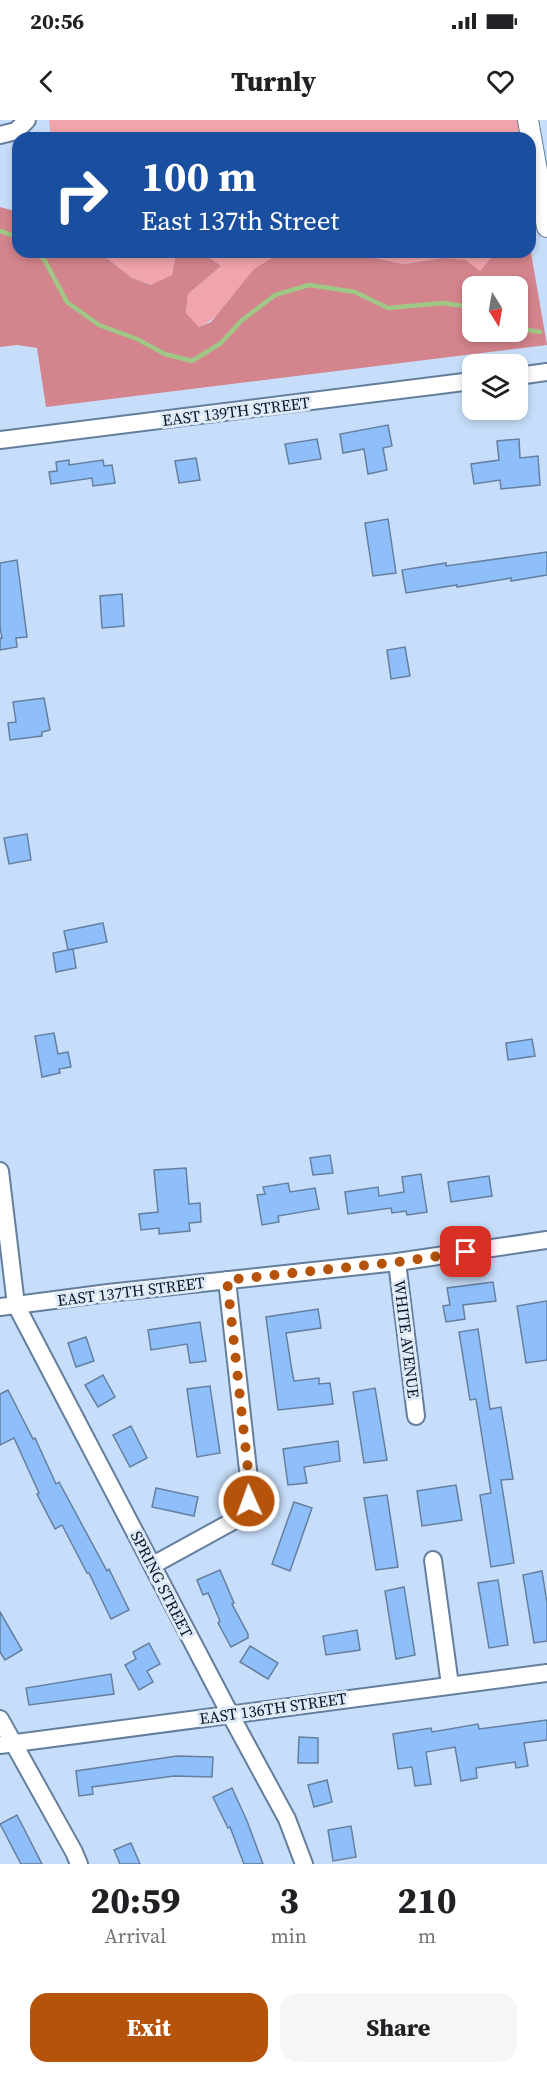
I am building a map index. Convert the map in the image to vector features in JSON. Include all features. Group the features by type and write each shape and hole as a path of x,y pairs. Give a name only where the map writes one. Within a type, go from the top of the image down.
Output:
{"street":[{"path":"0,135 16,131 27,120"},
{"path":"536,165 547,227"},
{"path":"528,375 547,372"},
{"name":"EAST 139TH STREET","path":"0,440 462,382"},
{"path":"0,1172 8,1306"},
{"name":"EAST 137TH STREET","path":"8,1306 398,1262 547,1240"},
{"name":"WHITE AVENUE","path":"398,1262 416,1416"},
{"path":"153,1565 235,1520 244,1512 249,1501 250,1488 227,1280"},
{"name":"SPRING STREET","path":"8,1306 153,1565 287,1819 304,1864"},
{"path":"433,1560 450,1685"},
{"name":"EAST 136TH STREET","path":"7,1744 547,1673"},
{"path":"0,1719 7,1744 79,1864"}],"shaded area":[{"path":"49,120 517,120 519,132 50,132"},
{"path":"0,207 12,210 12,258 107,258 132,278 151,285 172,275 175,258 210,258 221,266 188,294 186,313 199,327 211,322 254,269 272,258 374,258 404,264 442,258 466,260 480,271 491,258 532,258 547,345 46,407 37,348 17,345 0,347"},
{"path":"107,258 175,258 172,275 152,285 132,278"},
{"path":"210,258 274,258 247,279 216,316 199,327 186,313 188,294 221,266"},
{"path":"374,258 442,258 404,264"},
{"path":"442,258 491,258 480,272"}],"building":[{"path":"388,425 392,446 383,448 387,470 368,474 364,449 343,453 340,434"},
{"path":"317,439 321,459 289,464 285,444"},
{"path":"519,439 520,458 538,456 540,485 501,489 500,480 474,484 471,464 499,460 497,441"},
{"path":"196,458 200,480 179,483 175,461"},
{"path":"69,460 69,465 103,460 104,466 112,465 115,483 93,486 92,478 51,484 49,472 57,471 56,462"},
{"path":"388,519 396,573 373,576 365,523"},
{"path":"547,552 547,575 406,593 402,570"},
{"path":"17,560 27,637 16,638 17,647 0,650 0,638 2,638 0,563"},
{"path":"122,594 124,626 102,628 100,596"},
{"path":"405,647 410,676 391,679 387,650"},
{"path":"44,698 50,730 42,732 42,736 10,740 8,723 16,722 13,702"},
{"path":"27,834 31,860 9,864 4,838"},
{"path":"103,923 107,942 68,950 64,931"},
{"path":"73,949 76,968 56,972 53,953"},
{"path":"54,1033 58,1054 68,1052 71,1067 59,1069 60,1073 42,1077 35,1036"},
{"path":"532,1039 535,1056 508,1060 506,1043"},
{"path":"330,1155 333,1173 313,1175 310,1158"},
{"path":"186,1168 189,1204 200,1203 201,1222 189,1223 190,1231 159,1234 159,1228 141,1230 139,1214 158,1212 154,1170"},
{"path":"421,1174 427,1212 407,1215 406,1211 392,1213 391,1208 348,1214 345,1192 378,1187 379,1196 404,1192 402,1177"},
{"path":"489,1176 492,1196 451,1202 448,1182"},
{"path":"288,1183 290,1192 315,1188 319,1209 278,1216 279,1222 262,1225 257,1195 265,1194 263,1187"},
{"path":"493,1282 496,1301 463,1305 465,1319 446,1322 443,1306 450,1305 447,1288"},
{"path":"547,1301 547,1360 526,1363 517,1306"},
{"path":"318,1309 321,1328 286,1333 292,1371 294,1381 319,1378 319,1384 330,1383 333,1404 278,1410 266,1317"},
{"path":"200,1322 206,1361 190,1363 187,1344 151,1350 148,1330"},
{"path":"478,1329 490,1409 501,1407 513,1479 501,1480 514,1563 491,1567 480,1495 491,1493 476,1399 470,1400 459,1332"},
{"path":"86,1337 94,1361 76,1367 68,1343"},
{"path":"103,1375 115,1397 98,1407 85,1385"},
{"path":"210,1386 220,1453 197,1457 187,1389"},
{"path":"375,1388 387,1460 364,1463 353,1392"},
{"path":"8,1390 33,1439 35,1438 56,1484 59,1482 107,1571 109,1569 129,1610 111,1619 62,1525 55,1529 37,1494 39,1493 14,1438 0,1445 0,1394"},
{"path":"131,1426 147,1458 130,1467 113,1435"},
{"path":"338,1441 340,1461 304,1467 307,1483 288,1485 283,1449"},
{"path":"456,1485 462,1520 422,1526 417,1491"},
{"path":"156,1488 198,1497 194,1516 152,1507"},
{"path":"387,1495 398,1567 376,1570 364,1498"},
{"path":"294,1502 312,1508 290,1571 272,1564"},
{"path":"220,1570 234,1603 232,1604 248,1634 248,1638 231,1647 218,1623 220,1621 208,1593 203,1595 197,1580"},
{"path":"542,1571 547,1603 547,1641 534,1643 523,1575"},
{"path":"498,1580 508,1645 489,1648 478,1583"},
{"path":"404,1587 415,1655 396,1659 385,1591"},
{"path":"0,1612 22,1650 5,1660 0,1652"},
{"path":"357,1630 360,1650 326,1655 323,1636"},
{"path":"149,1643 160,1664 147,1671 153,1682 139,1690 125,1665 136,1659 133,1652"},
{"path":"250,1646 278,1663 268,1679 240,1662"},
{"path":"111,1674 114,1694 29,1705 26,1688"},
{"path":"547,1720 547,1740 524,1743 528,1766 516,1768 515,1762 476,1768 477,1778 461,1781 455,1747 426,1752 431,1784 415,1786 412,1767 398,1769 393,1734 431,1728 432,1732 478,1724 479,1729"},
{"path":"299,1737 318,1738 318,1763 298,1763"},
{"path":"177,1756 213,1757 212,1777 174,1776 92,1787 93,1794 79,1796 76,1771"},
{"path":"327,1780 332,1802 314,1807 308,1785"},
{"path":"232,1788 263,1864 244,1864 230,1827 228,1828 213,1797"},
{"path":"17,1815 42,1864 21,1864 0,1824"},
{"path":"351,1826 356,1857 333,1861 328,1830"},
{"path":"131,1843 140,1864 120,1864 114,1850"}],"waterway":[{"path":"0,231 12,235"},
{"path":"42,258 67,302 99,325 137,339 165,354 192,361 221,343 241,321 275,295 309,285 355,292 388,308 443,303 462,306"},
{"path":"528,330 540,332"}],"route":[{"path":"249,1501 250,1488 227,1280 398,1262 466,1252"}]}
